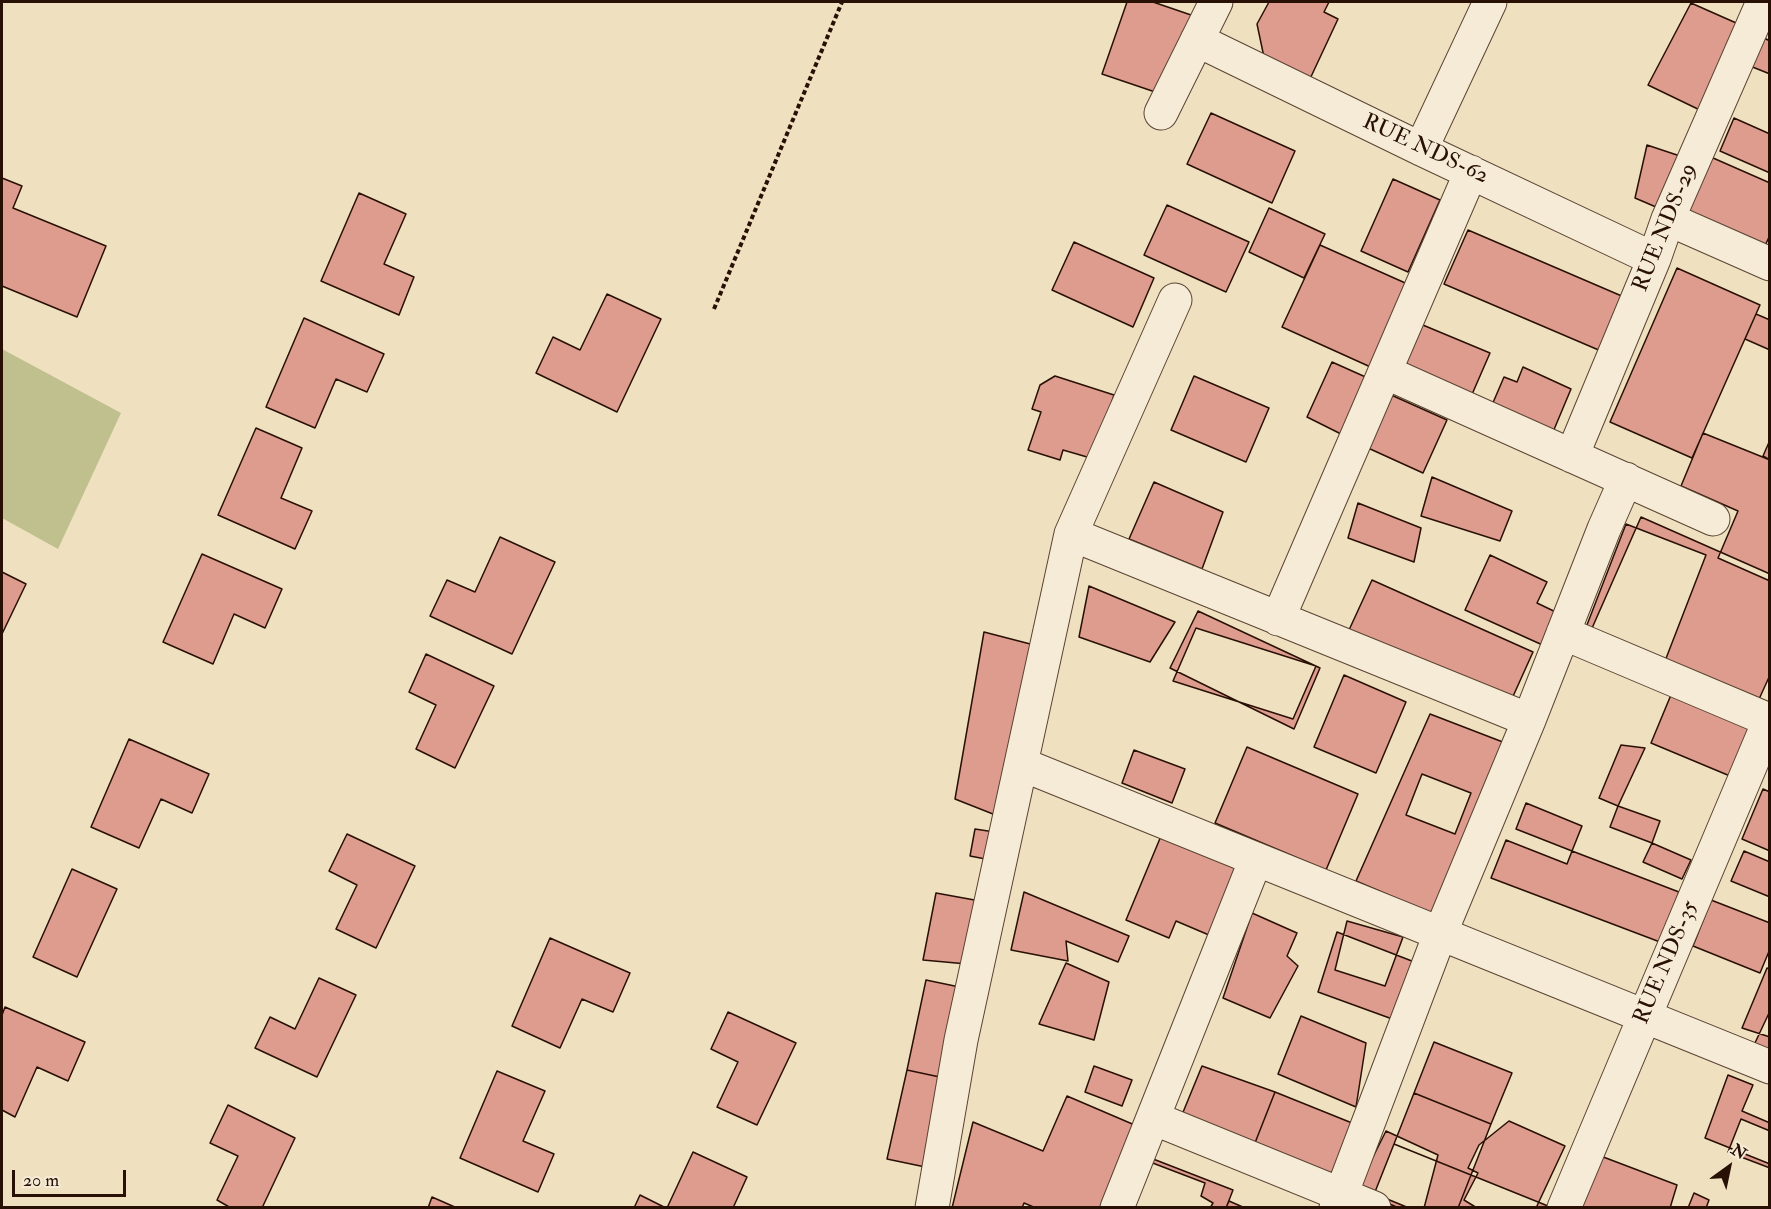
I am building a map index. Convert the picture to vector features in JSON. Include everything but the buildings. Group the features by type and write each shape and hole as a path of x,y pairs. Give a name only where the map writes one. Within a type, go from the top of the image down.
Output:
{"street":[{"path":"1161,113 1216,2"},
{"path":"1421,149 1490,2"},
{"name":"RUE NDS-29","path":"1572,456 1654,259 1668,219 1763,2"},
{"name":"RUE NDS-62","path":"1197,40 1654,259"},
{"path":"1278,619 1471,172"},
{"path":"1668,219 1770,264"},
{"path":"932,1208 961,1040 1071,534 1175,300"},
{"path":"1385,372 1713,519"},
{"path":"1338,1201 1440,933 1626,479"},
{"path":"1071,534 1529,720"},
{"path":"1563,633 1769,720"},
{"name":"RUE NDS-35","path":"1564,1208 1769,720"},
{"path":"1021,764 1770,1066"},
{"path":"1117,1208 1256,859"},
{"path":"1153,1118 1338,1201 1374,1208"}],"path":[{"path":"714,309 842,2"}],"green space":[{"path":"2,349 121,413 58,549 2,518"}]}
